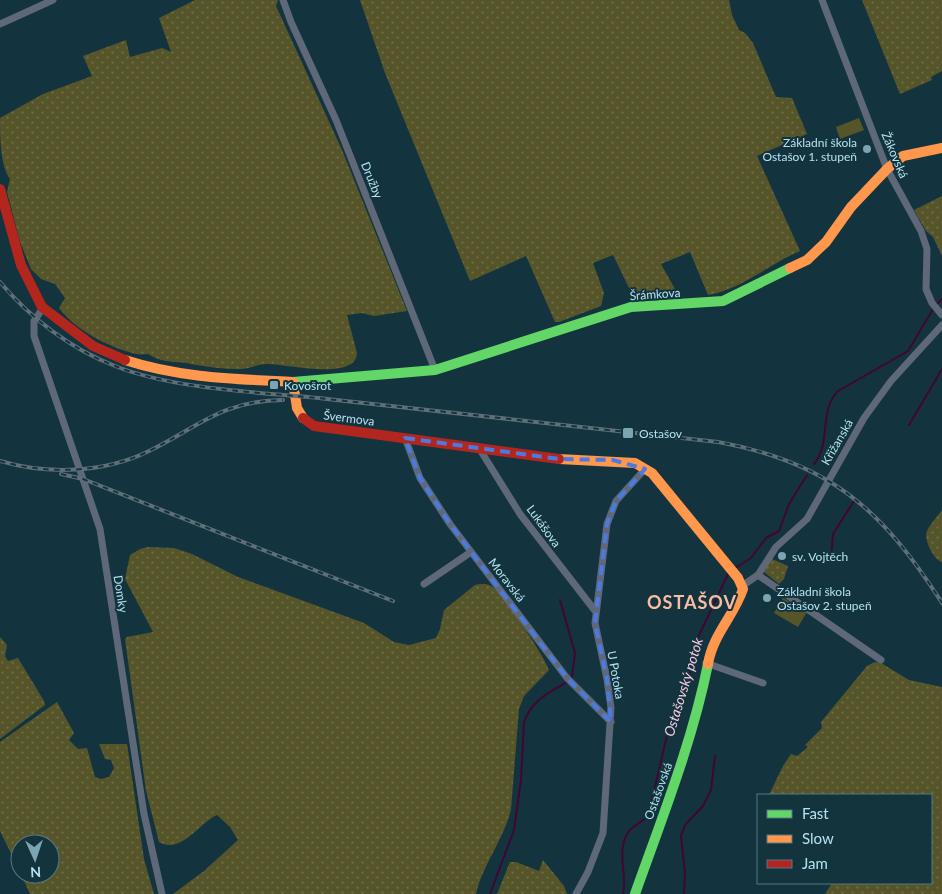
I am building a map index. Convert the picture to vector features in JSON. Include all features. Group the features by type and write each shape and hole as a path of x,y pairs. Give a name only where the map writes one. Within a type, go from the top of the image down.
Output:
{"street":[{"path":"0,24 53,0"},
{"name":"Družby","path":"283,0 291,22 336,120 435,370"},
{"name":"Žákovská","path":"822,0 887,169 921,231 927,249 926,289 932,303 942,314"},
{"name":"Šrámkova","path":"293,382 435,370 631,307 723,301 807,260 826,242 851,207 887,169 903,156 942,148"},
{"path":"0,189 21,265 43,308 71,332 100,351 140,366 191,375 293,382"},
{"name":"Domky","path":"43,308 34,321 34,336 100,529 144,814 162,894"},
{"name":"Křižanská","path":"742,586 758,575 776,548 806,519 855,432 891,381 942,325"},
{"name":"Švermova","path":"293,382 296,408 303,420 314,426 559,459 613,460 635,463 652,473 742,586"},
{"name":"Moravská","path":"405,438 420,478 442,512 567,678 610,722"},
{"name":"Lukášova","path":"479,448 520,514 596,612"},
{"name":"U Potoka","path":"576,894 588,872 603,833 610,722 608,679 595,624 607,524 616,501 645,469"},
{"path":"424,584 471,552"},
{"path":"758,575 881,660"},
{"name":"Ostašovská","path":"635,894 685,754 701,698 706,663 711,646 742,593 742,586"},
{"path":"706,663 763,683"}],"highlighted area":[{"path":"405,438 559,459 613,460 645,469 616,501 607,524 595,623 607,679 611,722 567,678 450,524 420,478"}],"shaded area":[{"path":"195,0 278,0 276,6 342,150 407,311 374,316 362,313 347,315 357,353 353,362 345,367 318,369 266,364 243,369 222,368 166,361 148,354 125,351 94,337 75,324 59,308 65,298 55,284 41,279 31,269 20,242 7,192 10,179 2,158 0,118 43,94 92,76 83,56 126,40 130,57 162,48 171,52 159,18"},
{"path":"360,0 729,0 732,15 739,30 745,33 753,43 776,97 792,98 807,134 757,156 800,251 744,282 708,295 690,252 661,264 675,289 661,297 642,295 630,290 613,255 593,263 604,293 601,306 559,322 555,322 526,256 470,281 385,73"},
{"path":"862,0 942,0 942,71 931,77 932,80 900,94"},
{"path":"859,118 864,130 840,139 836,127"},
{"path":"942,196 942,256 933,237 926,231 914,210"},
{"path":"942,510 942,562 933,553 926,535"},
{"path":"148,547 174,548 192,554 238,577 364,623 394,642 409,645 436,638 444,610 475,585 487,584 496,590 522,625 549,670 524,696 519,709 511,809 504,831 483,872 476,894 173,894 204,871 238,840 230,827 217,815 183,841 167,845 159,842 146,791 125,639 153,632 125,579 130,555"},
{"path":"772,559 788,566 784,579 779,584 764,572"},
{"path":"783,598 807,612 798,627 774,613"},
{"path":"0,637 7,645 5,656 8,661 18,658 45,705 0,739"},
{"path":"875,662 881,663 909,680 942,687 942,894 825,894 831,884 932,884 932,794 769,794 791,754 797,756 808,747 805,745 822,728 821,722 867,666"},
{"path":"57,702 74,733 69,740 78,749 87,748 95,777 101,779 109,777 114,768 111,760 105,759 99,744 127,744 144,859 154,894 30,894 26,884 60,884 60,834 10,834 10,852 0,831 0,742"},
{"path":"543,860 564,886 567,894 497,894 510,862 516,862 539,871"}],"waterway":[{"name":"Ostašovský potok","path":"937,304 942,299"},
{"name":"Ostašovský potok","path":"814,464 823,446 828,408 838,391 908,351 933,309"},
{"path":"909,425 942,369"},
{"name":"Ostašovský potok","path":"735,568 751,558 766,538 779,531 789,504 807,475"},
{"path":"831,557 833,534 854,501"},
{"name":"Ostašovský potok","path":"623,894 622,854 625,839 631,829 648,817 671,718 690,672 692,650 729,572"},
{"path":"560,600 575,653 572,677"},
{"path":"490,894 514,830 521,780 524,722 527,714 536,703 567,682"},
{"path":"684,894 685,873 681,836 685,825 703,806 711,790 715,756"}],"railway":[{"path":"0,282 38,320 83,351 115,366 164,380 219,389 718,442 757,451 792,463 822,477 850,495 898,541 942,603"},
{"path":"0,461 56,470 76,470 114,464 149,451 227,410 262,401 283,400"},
{"path":"61,474 83,479 393,601"}],"traffic: fast":[{"path":"293,382 435,370 631,307 723,301 790,268"},
{"path":"635,894 666,809 694,723 708,664"}],"traffic: slow":[{"path":"790,268 807,260 826,242 851,207 887,169 903,156 942,148"},
{"path":"125,360 166,371 187,374 293,382 297,408 303,418"},
{"path":"559,459 635,463 652,473 738,578 743,589 714,643 708,664"}],"traffic: jam":[{"path":"0,189 21,265 42,307 93,346 125,360"},
{"path":"303,418 314,426 559,459"}],"place":[{"name":"Základní škola Ostašov 1. stupeň","path":"867,149"},
{"name":"Kovošrot","path":"274,385"},
{"name":"Ostašov","path":"628,433"},
{"name":"sv. Vojtěch","path":"782,556"},
{"name":"Základní škola Ostašov 2. stupeň","path":"767,598"}],"district":[{"name":"OSTAŠOV","path":"692,602"}]}
